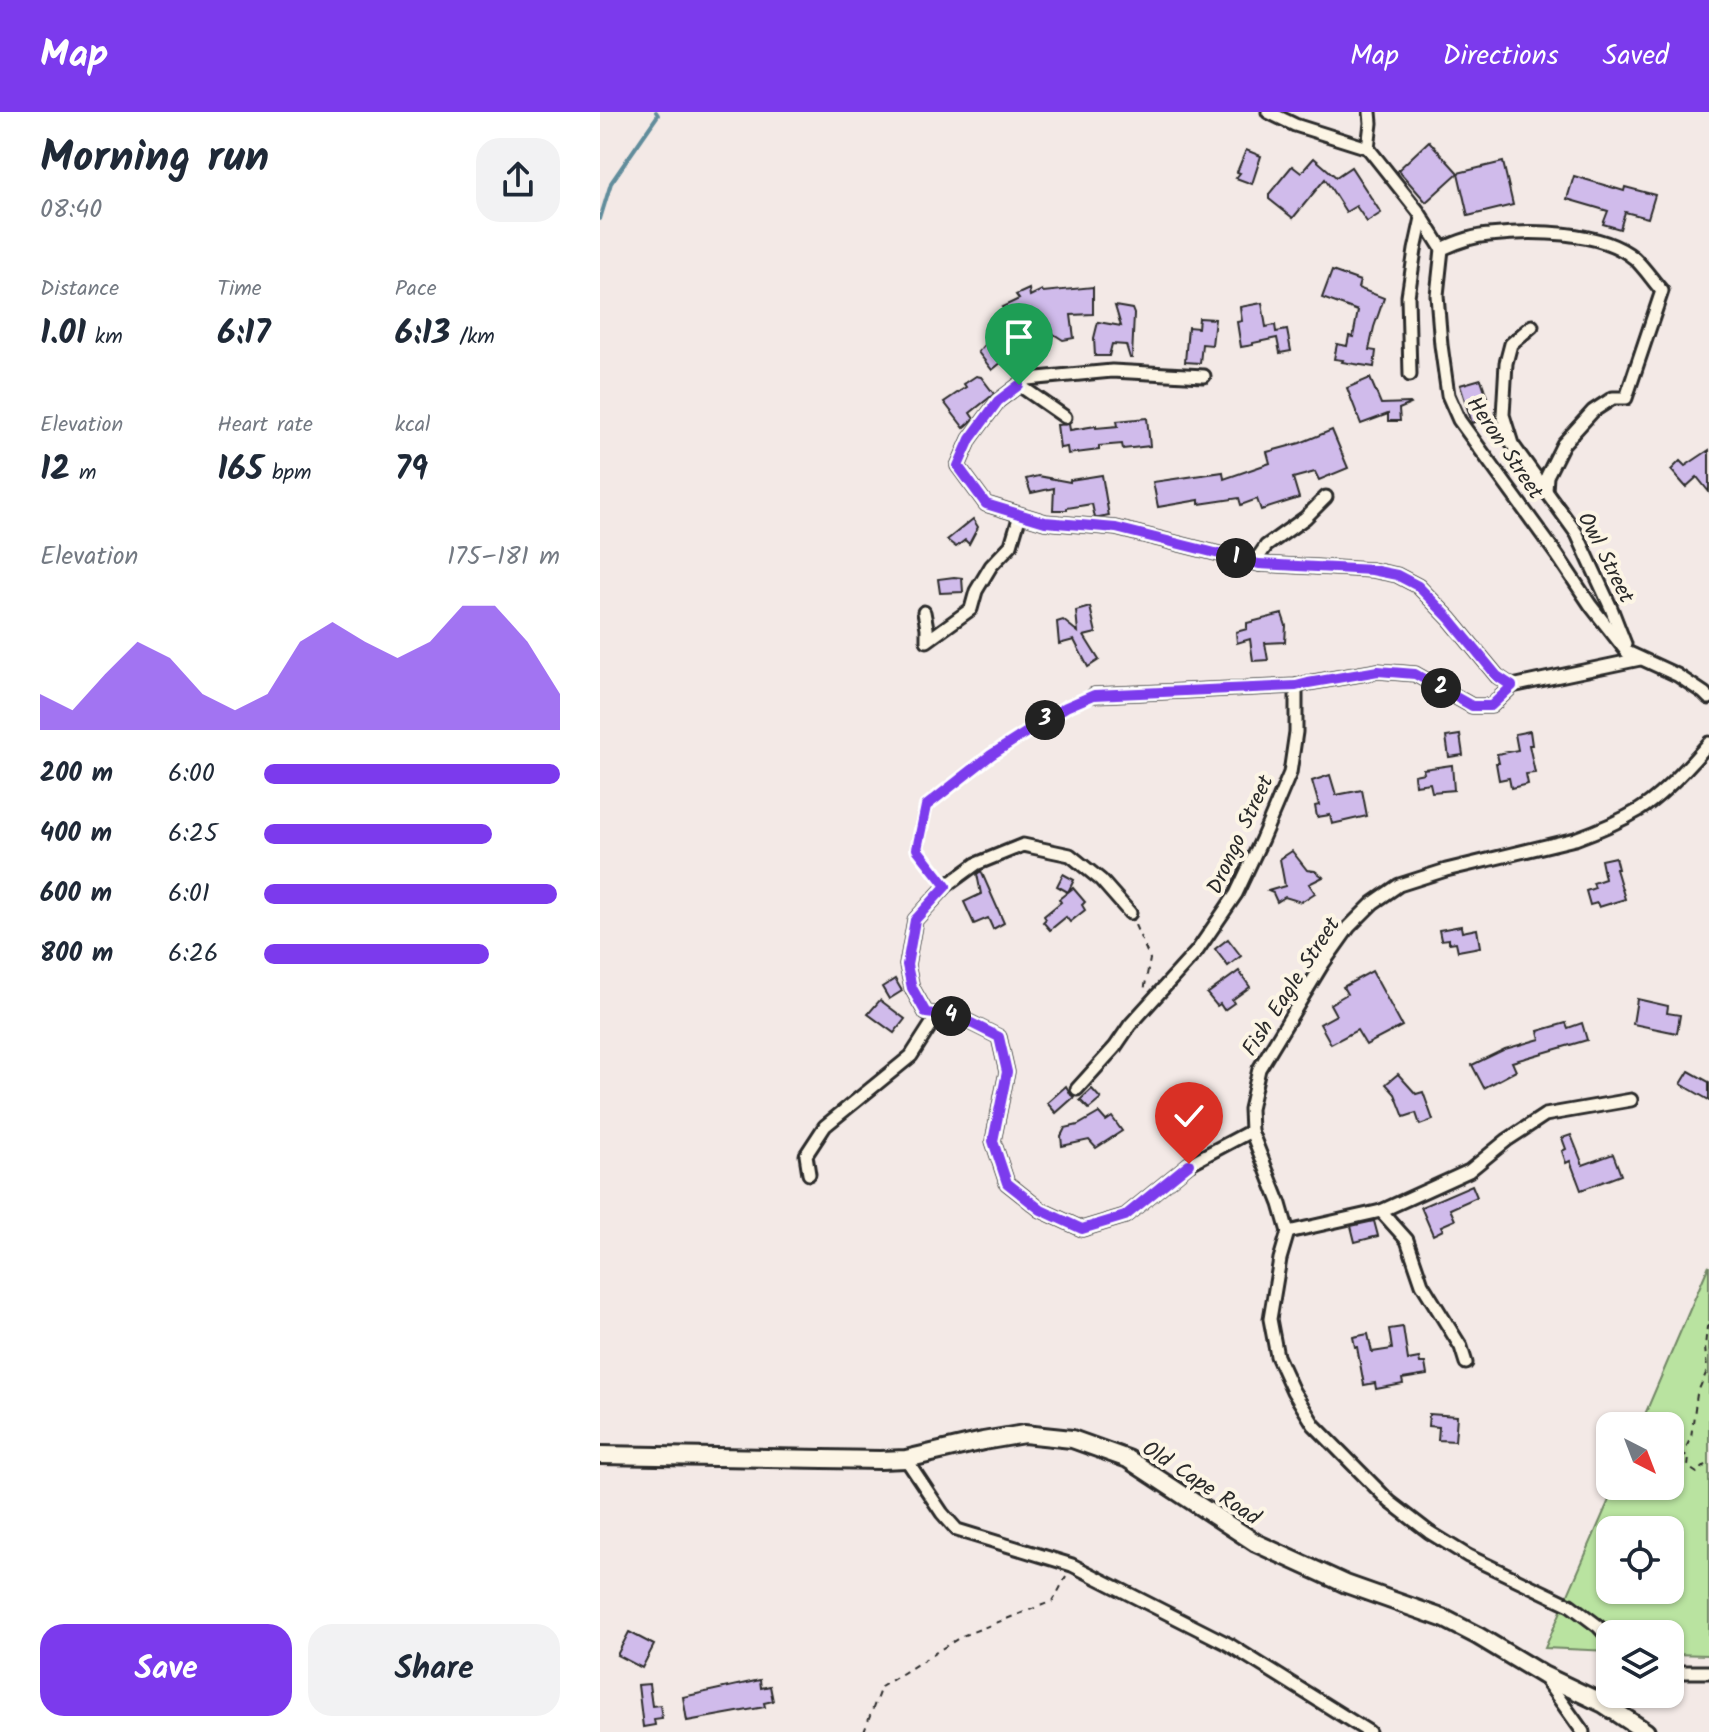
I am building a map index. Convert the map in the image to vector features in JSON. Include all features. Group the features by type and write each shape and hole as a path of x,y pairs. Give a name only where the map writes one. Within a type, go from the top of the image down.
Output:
{"street":[{"path":"1268,112 1295,125 1368,148 1442,249 1461,240 1489,235 1573,234 1617,248 1635,258 1662,291 1626,398 1613,398 1593,411 1563,444 1547,476 1546,491"},
{"path":"1368,148 1370,112"},
{"path":"1410,375 1408,296 1422,218"},
{"name":"Heron Street","path":"1442,249 1437,295 1441,345 1448,395 1459,420 1627,652 1677,675 1709,698"},
{"name":"Owl Street","path":"1532,326 1511,344 1506,363 1503,415 1512,444 1577,534 1611,608 1627,652"},
{"path":"1204,376 1112,371 1027,379 998,401 970,439 958,466 986,504 1045,522 1116,528 1259,564 1372,570 1397,575 1418,586 1497,676 1512,686"},
{"path":"1019,385 1065,417"},
{"path":"1259,564 1257,559 1266,546 1305,518 1326,497"},
{"path":"924,612 927,641 971,609 976,591 991,566 1011,545 1020,515"},
{"path":"1094,695 1296,686 1378,671 1415,674 1472,706 1491,706 1512,686 1640,659"},
{"name":"Drongo Street","path":"1077,1089 1197,951 1236,894 1290,773 1296,732 1296,686"},
{"name":"Fish Eagle Street","path":"1288,1232 1251,1131 1250,1109 1259,1069 1322,965 1349,927 1373,903 1399,885 1446,870 1575,839 1641,809 1709,743"},
{"path":"1130,913 1101,880 1070,855 1023,845 976,864 946,886 915,920 907,965 912,988 926,1013 959,1017 999,1037 1007,1072 993,1141 1007,1183 1041,1210 1082,1229 1125,1216 1189,1164 1251,1131"},
{"path":"809,1174 806,1155 825,1126 911,1056 938,1014"},
{"path":"1596,1624 1570,1605 1468,1556 1429,1532 1390,1502 1314,1425 1293,1391 1277,1356 1270,1319 1288,1232 1381,1211 1469,1171 1507,1140 1545,1115 1631,1100"},
{"path":"1381,1211 1407,1240 1422,1284 1461,1347 1466,1363"},
{"name":"Old Cape Road","path":"600,1455 906,1459 1024,1434 1072,1439 1128,1459 1256,1543 1346,1584 1445,1619 1543,1675 1596,1695"},
{"path":"906,1459 957,1530 1072,1565 1228,1644 1369,1732"},
{"path":"1684,1672 1709,1672"},
{"path":"1543,1675 1583,1732"},
{"name":"Old Cape Road","path":"1618,1708 1646,1732"}],"path":[{"path":"946,886 917,849 926,806 991,755 1066,707 1094,695"},
{"path":"1130,913 1150,959 1139,1017"},
{"path":"1709,1325 1705,1347 1707,1371 1697,1394 1691,1437 1683,1454 1689,1457 1688,1467 1697,1473 1709,1462"},
{"path":"864,1732 881,1687 962,1636 1053,1601 1072,1565"}],"green space":[{"path":"1709,1265 1709,1655 1684,1654 1684,1620 1596,1620 1596,1650 1545,1648 1596,1530 1596,1604 1684,1604 1684,1516 1602,1516 1609,1500 1684,1500 1684,1412 1646,1412"}],"building":[{"path":"1429,141 1458,173 1426,202 1398,170"},
{"path":"1246,150 1261,156 1252,184 1236,178"},
{"path":"1314,158 1336,177 1351,167 1381,213 1367,222 1356,206 1346,212 1325,179 1293,218 1269,199 1269,194 1292,166 1301,173"},
{"path":"1503,162 1513,205 1468,216 1458,173"},
{"path":"1574,176 1624,191 1625,187 1655,195 1648,218 1625,212 1620,229 1603,224 1608,211 1567,199"},
{"path":"1332,271 1360,281 1358,288 1384,298 1369,350 1376,351 1374,367 1334,359 1337,344 1347,346 1349,336 1353,337 1358,311 1322,298"},
{"path":"1093,287 1093,314 1071,315 1074,338 1063,340 1052,333 1039,335 1035,316 1032,318 1033,325 1024,314 1013,321 1002,307 1019,299 1016,295 1029,289 1030,296 1042,290"},
{"path":"1262,303 1266,327 1275,325 1276,332 1287,330 1291,351 1280,353 1277,338 1241,347 1237,322 1242,321 1240,307"},
{"path":"1115,306 1132,309 1134,314 1132,358 1126,345 1112,344 1109,356 1095,356 1094,338 1098,322 1121,326"},
{"path":"1199,318 1215,319 1212,345 1202,344 1200,363 1185,362 1188,327 1198,328"},
{"path":"1000,326 1018,349 992,370 978,352"},
{"path":"976,376 981,377 994,394 970,413 974,419 964,428 944,402"},
{"path":"1370,378 1381,404 1411,404 1399,409 1400,421 1388,421 1388,414 1361,424 1347,388"},
{"path":"1481,379 1487,397 1483,398 1488,418 1472,423 1460,385"},
{"path":"1147,418 1150,446 1123,449 1122,444 1099,446 1099,450 1068,454 1067,447 1060,448 1057,425 1069,424 1070,430 1096,428 1118,426 1117,421"},
{"path":"1332,430 1348,468 1319,480 1315,472 1293,478 1299,498 1261,510 1257,499 1241,505 1239,498 1199,504 1199,500 1158,507 1153,482 1223,472 1224,479 1270,463 1267,452"},
{"path":"1709,450 1709,492 1697,477 1686,487 1671,470 1680,461 1685,466"},
{"path":"1102,475 1109,516 1099,518 1095,518 1092,504 1053,510 1054,488 1031,493 1026,479 1038,476 1070,482"},
{"path":"973,519 978,527 969,544 965,540 956,547 947,540"},
{"path":"962,578 963,592 940,593 938,579"},
{"path":"1090,607 1096,633 1084,636 1099,660 1088,667 1074,640 1059,644 1057,622 1063,620 1078,632 1076,611"},
{"path":"1282,614 1286,626 1285,642 1265,643 1268,660 1253,661 1250,639 1237,643 1236,632 1247,629 1247,623"},
{"path":"1530,731 1532,745 1529,745 1535,773 1526,774 1528,784 1511,788 1509,778 1499,780 1497,754 1518,750 1515,734"},
{"path":"1460,735 1463,755 1449,757 1446,737"},
{"path":"1452,765 1454,790 1432,792 1430,783 1415,785 1414,775 1424,773 1423,769"},
{"path":"1330,775 1336,795 1362,790 1367,816 1332,824 1330,815 1317,817 1315,806 1319,805 1312,781"},
{"path":"1292,851 1307,870 1323,877 1309,884 1315,893 1301,902 1285,897 1277,902 1273,893 1268,891 1285,886 1280,859"},
{"path":"1615,857 1625,899 1599,907 1597,903 1590,905 1586,891 1595,888 1593,883 1605,879 1601,860"},
{"path":"981,871 1004,923 993,929 988,918 974,924 964,902 981,894 977,874"},
{"path":"1063,874 1074,880 1068,892 1057,886"},
{"path":"1073,888 1085,902 1082,905 1085,910 1070,922 1066,917 1050,930 1043,922 1046,919 1044,916"},
{"path":"1461,926 1462,932 1477,929 1480,947 1458,951 1456,942 1441,940 1439,930"},
{"path":"1228,939 1241,956 1228,966 1215,949"},
{"path":"1239,971 1250,987 1224,1010 1207,994"},
{"path":"1372,971 1402,1026 1366,1045 1357,1030 1331,1044 1320,1024 1336,1015 1330,1004 1347,994 1343,987"},
{"path":"895,979 902,991 889,999 882,987"},
{"path":"1637,999 1668,1006 1667,1013 1680,1015 1677,1033 1633,1024"},
{"path":"880,1000 905,1019 894,1033 868,1014"},
{"path":"1566,1023 1568,1028 1582,1023 1587,1040 1512,1062 1516,1071 1484,1088 1472,1065 1505,1049 1540,1039 1538,1031"},
{"path":"1689,1071 1709,1082 1709,1100 1681,1084"},
{"path":"1398,1074 1416,1094 1423,1092 1433,1120 1420,1125 1416,1113 1404,1117 1395,1094 1386,1084"},
{"path":"1066,1086 1074,1097 1056,1113 1047,1103"},
{"path":"1092,1089 1101,1099 1089,1109 1080,1100"},
{"path":"1099,1113 1106,1121 1112,1117 1122,1131 1096,1148 1089,1140 1062,1146 1061,1136 1065,1128 1078,1125"},
{"path":"1571,1135 1583,1165 1613,1154 1621,1175 1581,1190 1570,1161 1566,1163 1562,1151 1566,1149 1562,1138"},
{"path":"1472,1185 1477,1197 1450,1209 1455,1220 1441,1226 1443,1230 1433,1235 1421,1207"},
{"path":"1374,1221 1378,1236 1355,1242 1351,1226"},
{"path":"1403,1327 1408,1360 1419,1358 1420,1363 1425,1363 1427,1375 1402,1379 1403,1384 1376,1389 1375,1383 1364,1385 1353,1337 1368,1334 1372,1352 1392,1349 1389,1329"},
{"path":"1429,1414 1457,1416 1455,1441 1438,1440 1439,1427 1428,1426"},
{"path":"629,1632 654,1645 642,1668 617,1655"},
{"path":"760,1680 761,1688 770,1686 773,1701 764,1703 765,1707 687,1721 683,1697"},
{"path":"649,1684 652,1706 660,1705 662,1718 654,1719 655,1725 643,1727 638,1685"}],"waterway":[{"path":"600,219 611,183 658,115 656,112"}],"route":[{"path":"1019,385 998,401 970,439 958,466 986,504 1045,522 1116,528 1259,564 1372,570 1397,575 1418,586 1497,676 1512,686 1491,706 1472,706 1415,674 1378,671 1296,686 1094,695 1066,707 991,755 926,806 917,849 946,886 915,920 907,965 912,988 926,1013 959,1017 999,1037 1007,1072 993,1141 1007,1183 1041,1210 1082,1229 1125,1216 1189,1164"}]}
